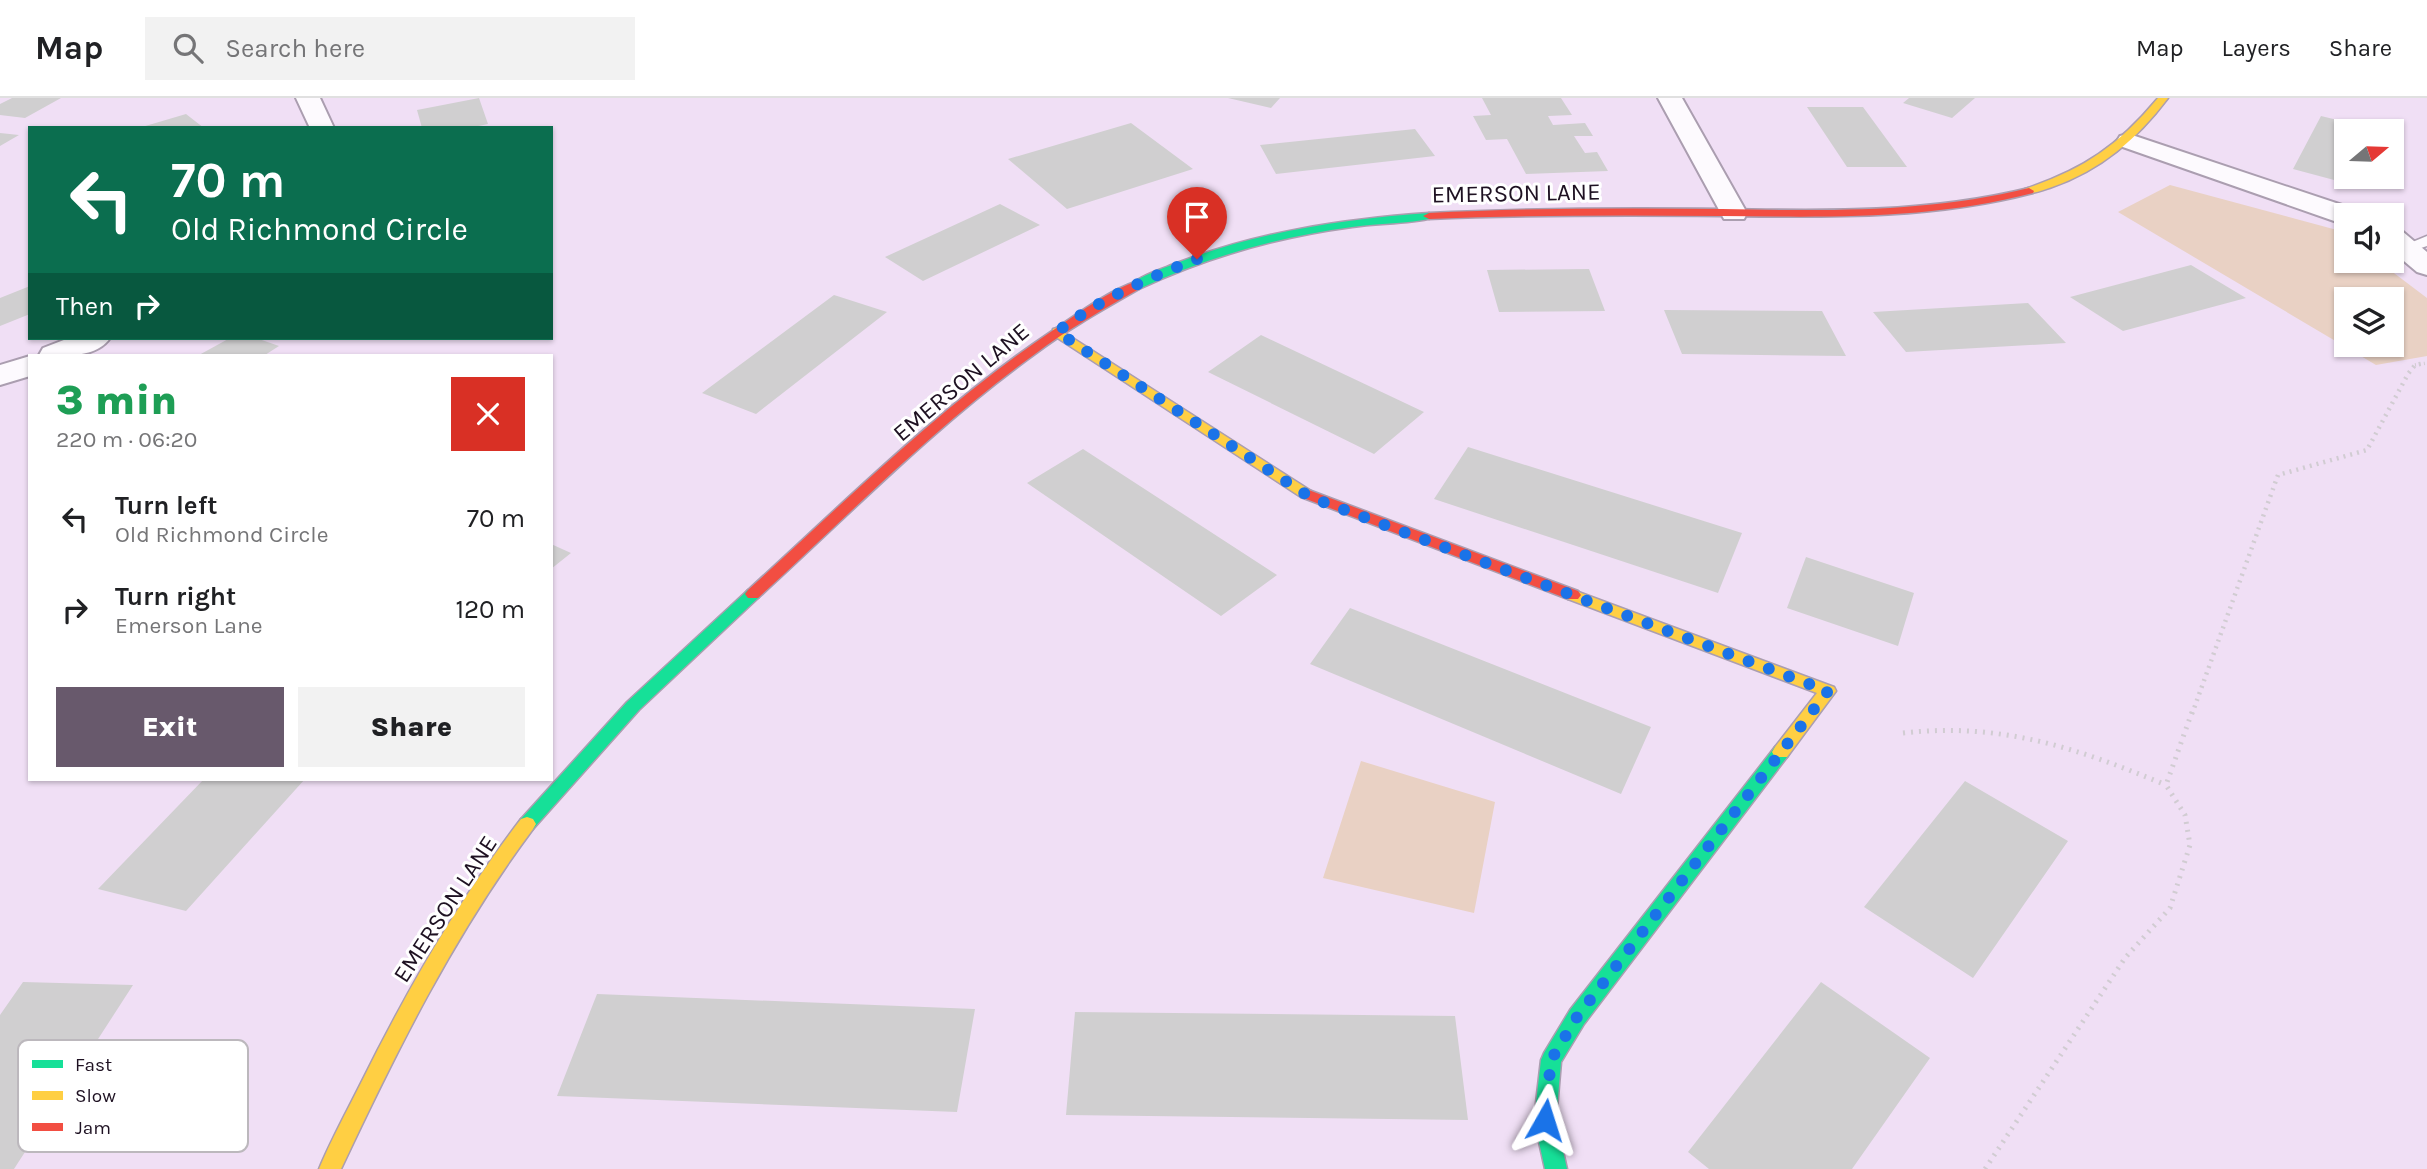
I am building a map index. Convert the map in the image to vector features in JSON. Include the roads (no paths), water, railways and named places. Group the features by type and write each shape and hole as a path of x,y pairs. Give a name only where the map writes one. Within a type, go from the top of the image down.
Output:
{"street":[{"path":"308,98 322,126"},
{"path":"1671,98 1734,213"},
{"name":"EMERSON LANE","path":"330,1169 396,1030 483,883 566,775 690,651 967,402 1075,317 1150,277 1221,250 1283,234 1379,221 1438,217 1868,213 1993,198 2069,177 2107,158 2129,141 2163,98"},
{"path":"2129,141 2334,212"},
{"path":"2408,242 2427,266"},
{"path":"1057,332 1310,497 1828,691 1577,1017 1551,1060 1545,1120 1556,1169"},
{"path":"56,354 90,340"},
{"path":"0,376 28,366"}]}
